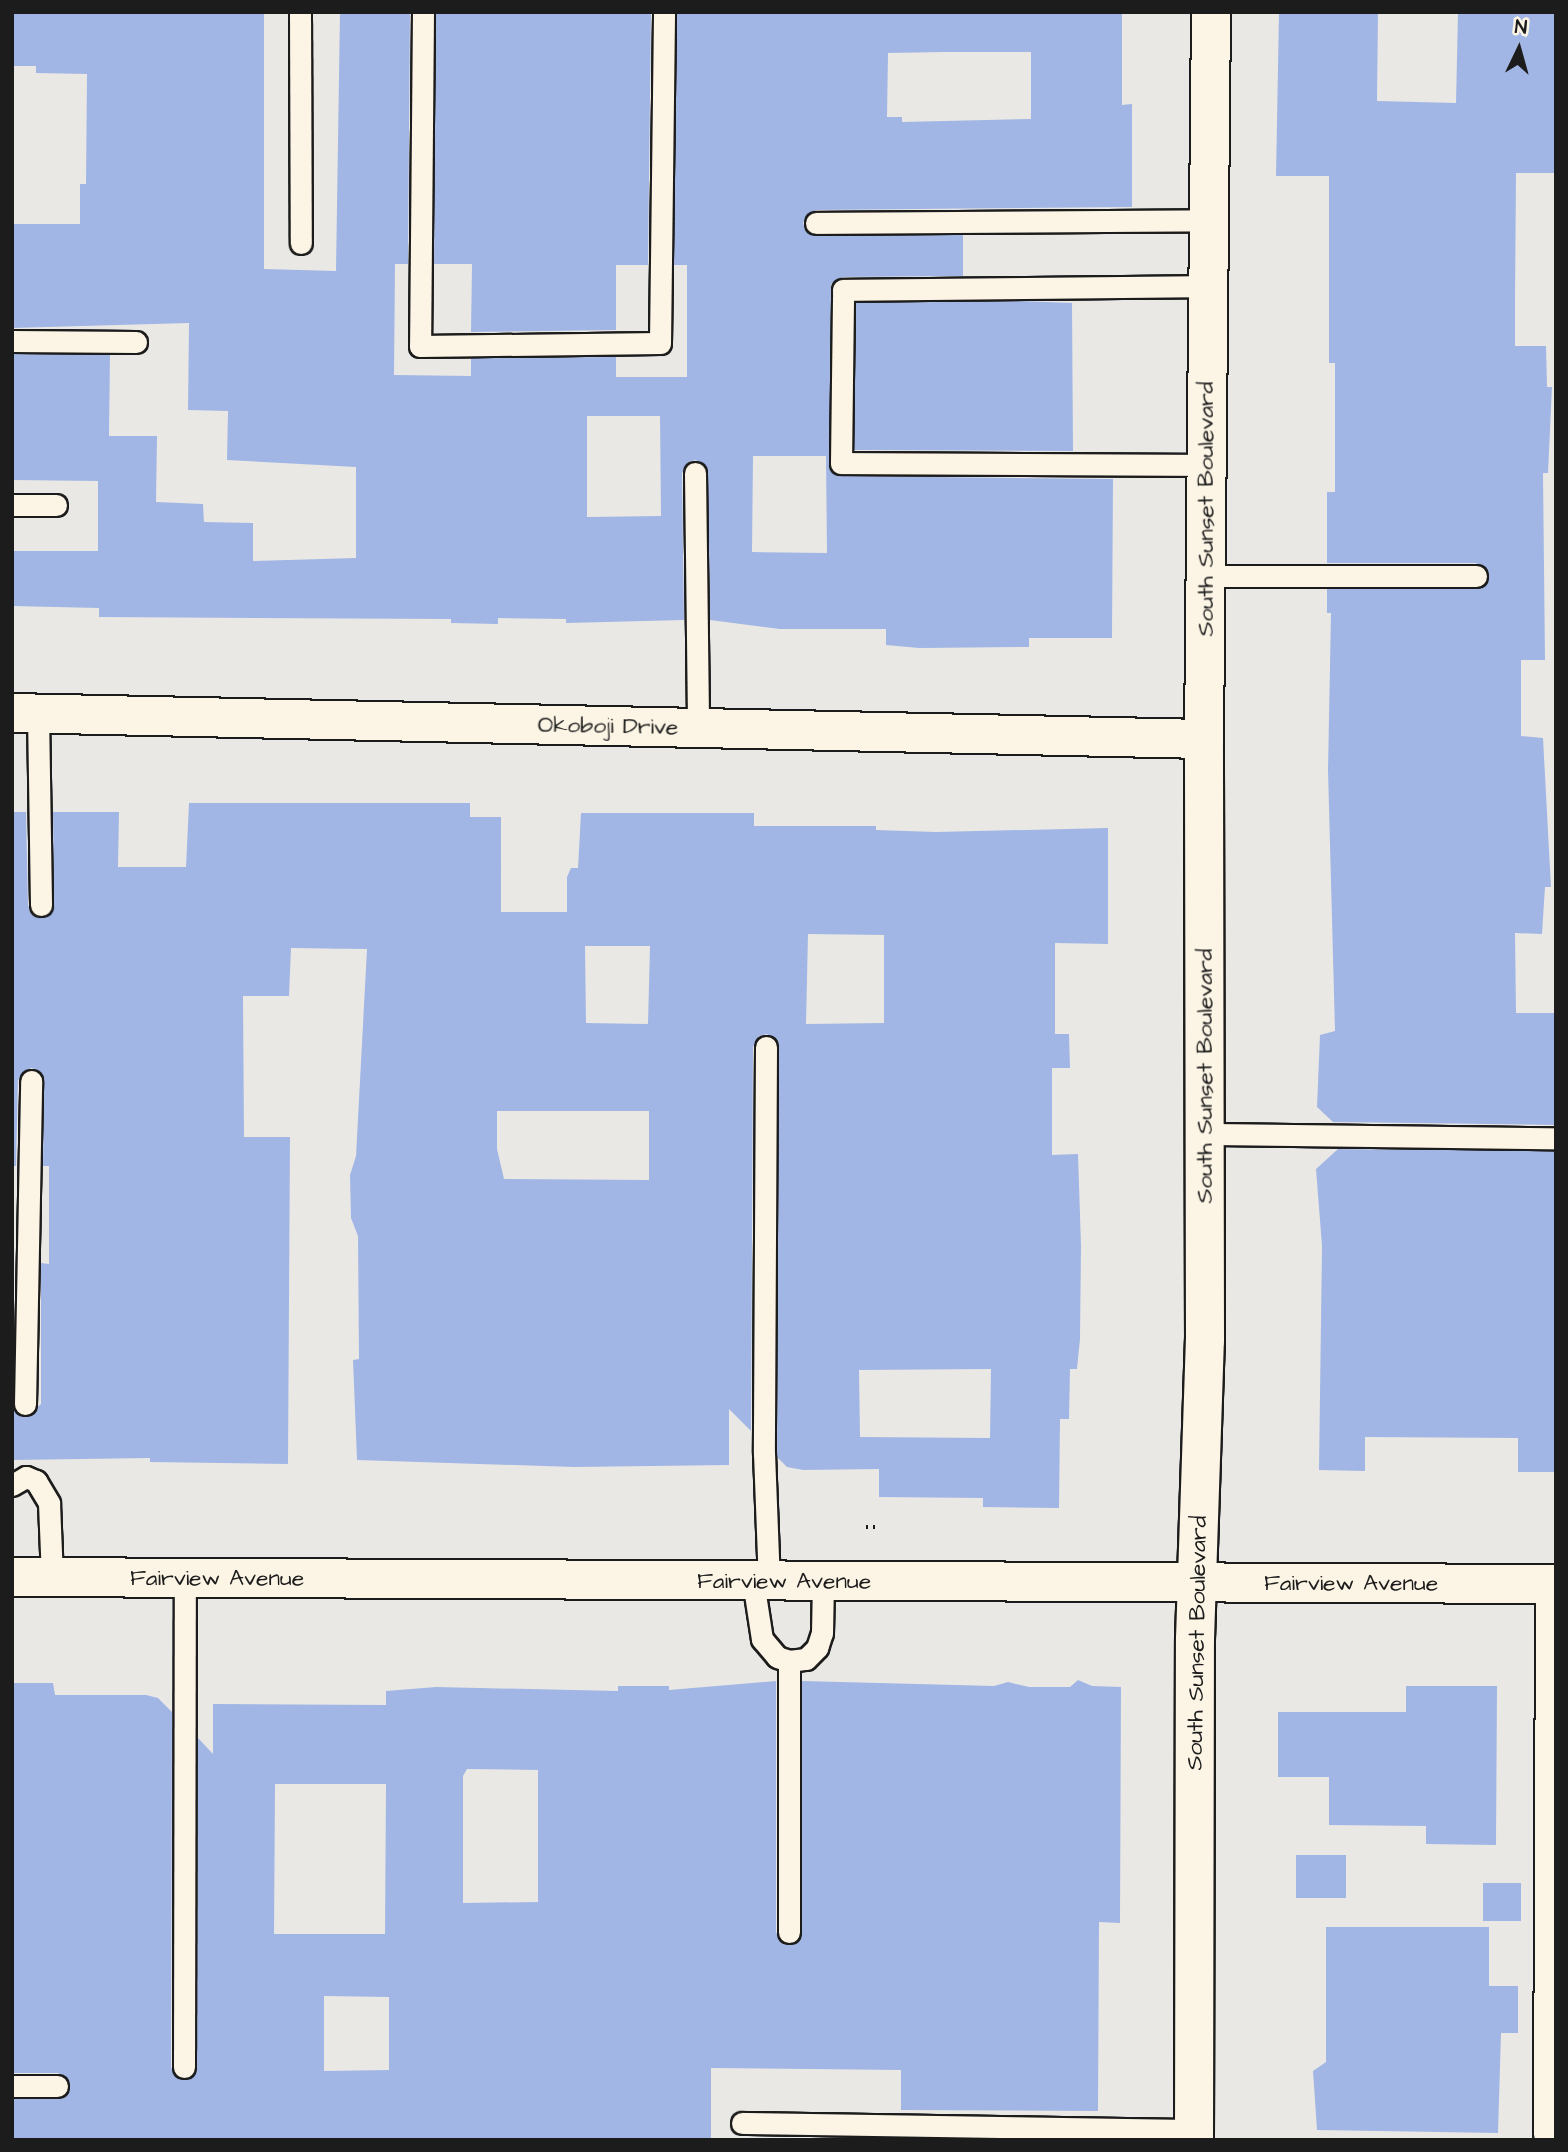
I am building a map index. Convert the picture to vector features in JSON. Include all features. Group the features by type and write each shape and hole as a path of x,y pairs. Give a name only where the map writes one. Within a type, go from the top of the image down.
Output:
{"street":[{"name":"South Sunset Boulevard","path":"1194,2135 1197,1582 1205,1340 1203,739 1211,12"},
{"name":"Okoboji Drive","path":"25,713 1203,739"},
{"name":"Fairview Avenue","path":"12,1577 1551,1584"}],"lane":[{"path":"300,12 301,243"},
{"path":"423,12 420,346 660,342 664,12"},
{"path":"816,223 1209,220"},
{"path":"1206,465 841,463 843,290 1208,286"},
{"path":"12,341 136,342"},
{"path":"695,473 698,728"},
{"path":"12,505 56,505"},
{"path":"1206,576 1476,576"},
{"path":"25,713 41,905"},
{"path":"766,1046 762,1639 777,1657 789,1661 806,1659 817,1648 822,1633 823,1581"},
{"path":"24,1404 31,1081"},
{"path":"1205,1134 1556,1138"},
{"path":"21,1473 36,1481 49,1503 52,1577"},
{"path":"184,2067 185,1578"},
{"path":"1544,2134 1551,1584"},
{"path":"789,1661 789,1933"},
{"path":"12,2086 57,2086"},
{"path":"742,2123 1194,2135"}],"path":[{"path":"866,1527 880,1527"}],"building":[{"path":"12,12 264,12 264,269 336,271 340,12 410,12 408,264 395,264 394,375 471,376 471,358 616,357 616,377 687,377 687,265 674,265 677,12 1122,12 1122,105 1132,104 1132,207 816,210 803,222 805,230 816,236 963,235 963,276 843,277 831,284 830,470 841,476 1113,479 1112,638 1029,638 1029,647 919,648 886,645 886,629 780,629 710,620 708,473 696,460 688,462 682,473 684,620 566,623 566,619 498,618 498,624 451,623 451,619 99,617 99,608 12,606 12,551 98,551 98,481 12,480 12,354 110,355 109,436 157,436 156,502 203,504 204,522 253,523 253,561 356,558 356,467 227,460 228,411 188,410 189,323 12,328 12,224 80,224 80,184 86,184 87,74 36,73 36,66 12,66","holes":["1031,52 1031,119 902,122 902,117 887,117 888,53","587,416 660,416 661,516 587,517","753,456 826,456 827,553 752,552"]},
{"path":"436,12 651,12 648,265 616,265 616,330 471,332 472,264 434,264"},
{"path":"1279,12 1378,12 1377,101 1456,103 1458,12 1555,12 1554,173 1516,173 1515,301 1515,346 1546,346 1547,387 1552,387 1548,473 1543,473 1545,660 1521,660 1521,736 1543,738 1551,887 1545,887 1542,934 1515,933 1516,1013 1556,1013 1556,1125 1333,1122 1317,1107 1320,1035 1335,1031 1328,770 1331,613 1327,613 1327,589 1476,589 1487,583 1489,575 1476,563 1327,563 1327,492 1335,492 1335,363 1329,363 1329,176 1276,176"},
{"path":"856,303 1072,303 1073,451 854,450"},
{"path":"189,803 470,803 470,817 501,817 501,912 567,912 567,877 571,868 578,868 581,813 754,813 754,826 876,826 876,830 936,832 1108,828 1108,944 1055,943 1055,1034 1069,1034 1070,1068 1052,1068 1052,1155 1078,1154 1081,1246 1080,1339 1077,1369 1070,1369 1069,1419 1060,1419 1059,1508 983,1507 983,1498 879,1497 879,1469 803,1470 787,1467 777,1457 779,1047 767,1034 759,1036 753,1047 751,1431 729,1409 729,1465 574,1467 357,1460 353,1360 359,1359 358,1236 351,1218 350,1175 356,1156 367,949 291,948 289,996 243,996 244,1137 290,1137 288,1464 150,1462 150,1458 12,1460 12,1406 25,1417 41,1404 41,1263 49,1264 49,1166 43,1166 44,1081 38,1070 31,1068 18,1080 16,1166 12,1166 12,812 26,812 28,905 34,916 42,918 54,905 53,812 119,812 118,867 186,867","holes":["808,934 884,935 884,1023 806,1024","585,946 650,946 648,1024 586,1023","497,1111 649,1111 649,1180 504,1179 497,1149","991,1369 990,1438 860,1437 859,1370"]},
{"path":"1338,1149 1556,1151 1556,1472 1518,1472 1518,1438 1365,1437 1365,1471 1319,1470 1322,1246 1316,1169"},
{"path":"1078,1680 1092,1686 1121,1687 1120,1923 1099,1922 1098,2111 901,2110 901,2070 711,2068 711,2140 12,2140 12,2099 58,2099 70,2087 68,2079 58,2073 12,2073 12,1683 53,1683 55,1695 146,1695 158,1698 172,1712 171,2067 177,2078 185,2080 197,2067 198,1738 213,1754 213,1704 386,1705 386,1691 436,1687 618,1691 618,1686 669,1686 669,1690 776,1681 776,1932 782,1943 790,1945 802,1932 802,1681 994,1686 1008,1682 1029,1687 1070,1687","holes":["467,1769 538,1770 538,1902 463,1903 463,1776","275,1784 386,1784 385,1934 274,1934","324,1996 389,1997 389,2070 324,2071"]},
{"path":"1406,1686 1497,1686 1496,1845 1426,1844 1426,1826 1329,1825 1329,1777 1278,1777 1278,1712 1406,1712"},
{"path":"1296,1855 1346,1855 1346,1898 1296,1898"},
{"path":"1483,1883 1521,1883 1521,1921 1483,1921"},
{"path":"1326,1927 1489,1927 1489,1986 1518,1986 1518,2033 1501,2033 1498,2133 1317,2130 1313,2071 1326,2062"}]}
